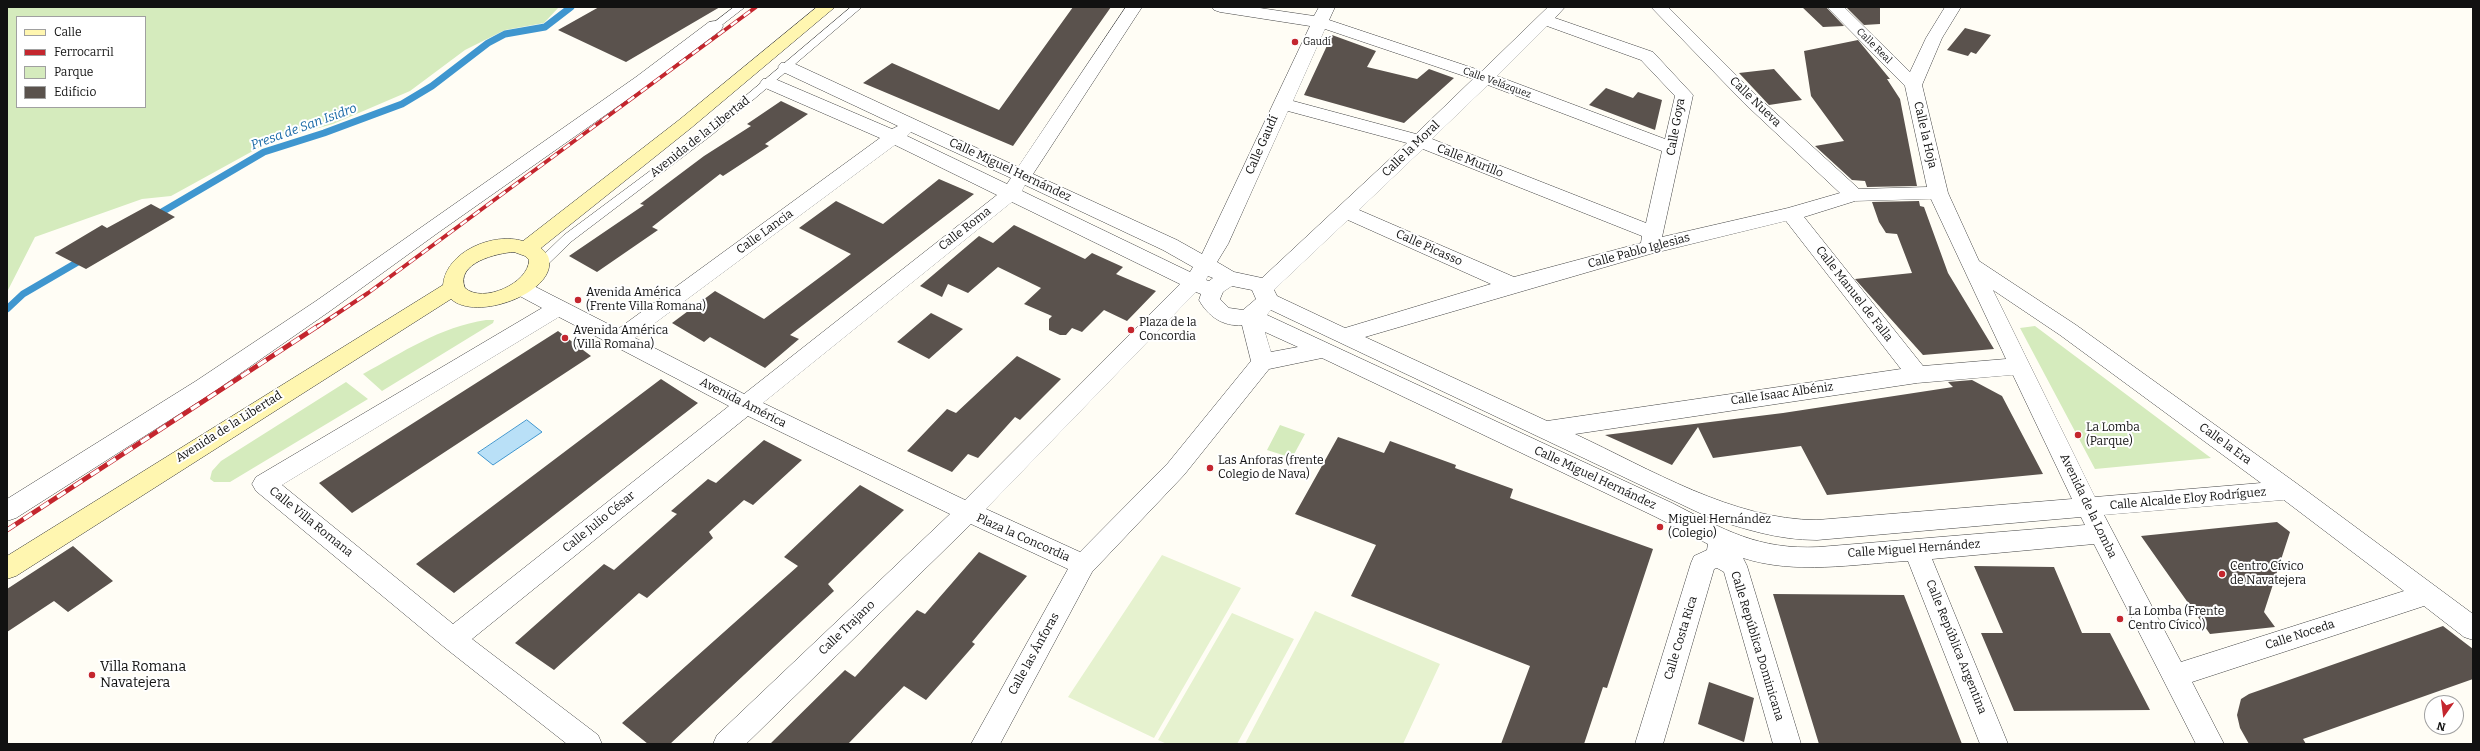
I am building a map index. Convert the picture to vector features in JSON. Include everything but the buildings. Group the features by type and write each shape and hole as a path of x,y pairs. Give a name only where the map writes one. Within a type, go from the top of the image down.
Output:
{"main road":[{"name":"Avenida de la Libertad","path":"527,248 685,124 826,7"},
{"path":"502,246 527,248 535,252 540,265 533,279 522,288 502,298 476,301 457,294 453,288 452,280 456,272 474,255 502,246"},
{"name":"Avenida de la Libertad","path":"7,569 453,288"}],"street":[{"name":"Calle Roma","path":"744,404 1010,194 1134,7"},
{"name":"Calle Velázquez","path":"1220,7 1324,14 1672,149"},
{"name":"Calle la Moral","path":"1260,302 1345,211 1420,141 1557,7"},
{"name":"Calle Nueva","path":"1659,7 1750,99 1854,195"},
{"name":"Calle Real","path":"1835,7 1913,85"},
{"name":"Calle la Hoja","path":"1953,7 1934,38 1913,85 1938,193 1971,265"},
{"name":"Calle Gaudí","path":"1204,280 1282,103 1306,56 1324,14"},
{"name":"Calle Goya","path":"1544,20 1647,56 1684,95 1651,240"},
{"path":"7,510 204,387 283,333 642,81 715,26"},
{"name":"Calle Miguel Hernández","path":"788,67 1170,245 1204,280"},
{"name":"Calle Miguel Hernández","path":"769,83 894,137 1010,194 1204,280"},
{"name":"Calle Murillo","path":"1282,103 1420,141 1651,240"},
{"name":"Calle Lancia","path":"619,339 912,124"},
{"name":"Calle Pablo Iglesias","path":"1346,335 1512,285 1651,240 1791,214 1854,195 1938,193"},
{"name":"Calle Picasso","path":"1345,211 1512,285"},
{"name":"Calle Manuel de Falla","path":"1791,214 1917,375"},
{"name":"Avenida de la Lomba","path":"1971,265 2088,508 2210,744"},
{"name":"Calle la Era","path":"1971,265 2074,334 2288,490 2425,595 2473,629"},
{"path":"1260,302 1238,318 1224,316 1214,309 1209,300 1204,280 1219,284 1230,279 1243,279 1255,282 1260,302 1262,362 1325,350"},
{"name":"Plaza la Concordia","path":"1204,280 968,512 1083,565 1176,469 1262,362"},
{"name":"Avenida América","path":"522,288 744,404 968,512"},
{"name":"Calle Miguel Hernández","path":"1260,302 1346,335 1716,510 1756,524 1790,530 2088,508"},
{"name":"Calle Miguel Hernández","path":"1260,302 1325,350 1664,510 1720,548 1743,549 1773,556 1916,550 2101,533"},
{"name":"Calle Villa Romana","path":"558,308 264,484 453,639 588,744"},
{"name":"Calle Isaac Albéniz","path":"1546,430 1917,375 2020,366"},
{"name":"Calle Julio César","path":"453,639 744,404"},
{"name":"Calle Alcalde Eloy Rodríguez","path":"2088,508 2288,490"},
{"name":"Calle Trajano","path":"727,744 968,512"},
{"name":"Calle Costa Rica","path":"1649,744 1703,563 1720,548"},
{"name":"Calle República Dominicana","path":"1720,548 1735,566 1787,744"},
{"name":"Calle República Argentina","path":"1916,550 1994,744"},
{"name":"Calle las Ánforas","path":"986,744 1083,565"},
{"name":"Calle Noceda","path":"2174,676 2425,595"}],"lane":[{"path":"715,26 740,7"},
{"name":"Avenida de la Libertad","path":"540,265 568,238 769,83 857,7"}],"green space":[{"path":"7,7 559,7 544,23 505,30 465,50 410,91 333,124 271,141 171,196 142,199 35,237 7,292"},
{"path":"494,320 493,323 382,391 363,374 437,334 469,323"},
{"path":"2035,326 2211,458 2095,469 2020,328"},
{"path":"346,382 368,399 230,482 214,482 210,479 212,471 221,461"},
{"path":"1280,425 1305,434 1292,458 1267,450"},
{"path":"1162,555 1241,588 1154,738 1068,697"},
{"path":"1315,611 1440,664 1403,744 1245,744"},
{"path":"1232,613 1294,639 1237,744 1167,744 1158,740"}],"water":[{"path":"527,420 542,432 493,465 478,453"}],"waterway":[{"name":"Presa de San Isidro","path":"155,216 264,152 324,133 402,104 432,86 488,43 505,34 545,27 571,7"},
{"name":"Presa de San Isidro","path":"7,309 23,294 83,259"}],"railway":[{"path":"317,327 368,293 756,7"},
{"path":"7,530 318,326"}],"place":[{"name":"Gaudí","path":"1295,42"},
{"name":"Avenida América (Frente Villa Romana)","path":"578,300"},
{"name":"Plaza de la Concordia","path":"1131,330"},
{"name":"Avenida América (Villa Romana)","path":"565,338"},
{"name":"La Lomba (Parque)","path":"2078,435"},
{"name":"Las Anforas (frente Colegio de Nava)","path":"1210,468"},
{"name":"Miguel Hernández (Colegio)","path":"1660,527"},
{"name":"Centro Cívico de Navatejera","path":"2222,574"},
{"name":"La Lomba (Frente Centro Cívico)","path":"2120,619"},
{"name":"Villa Romana Navatejera","path":"92,675"}]}
